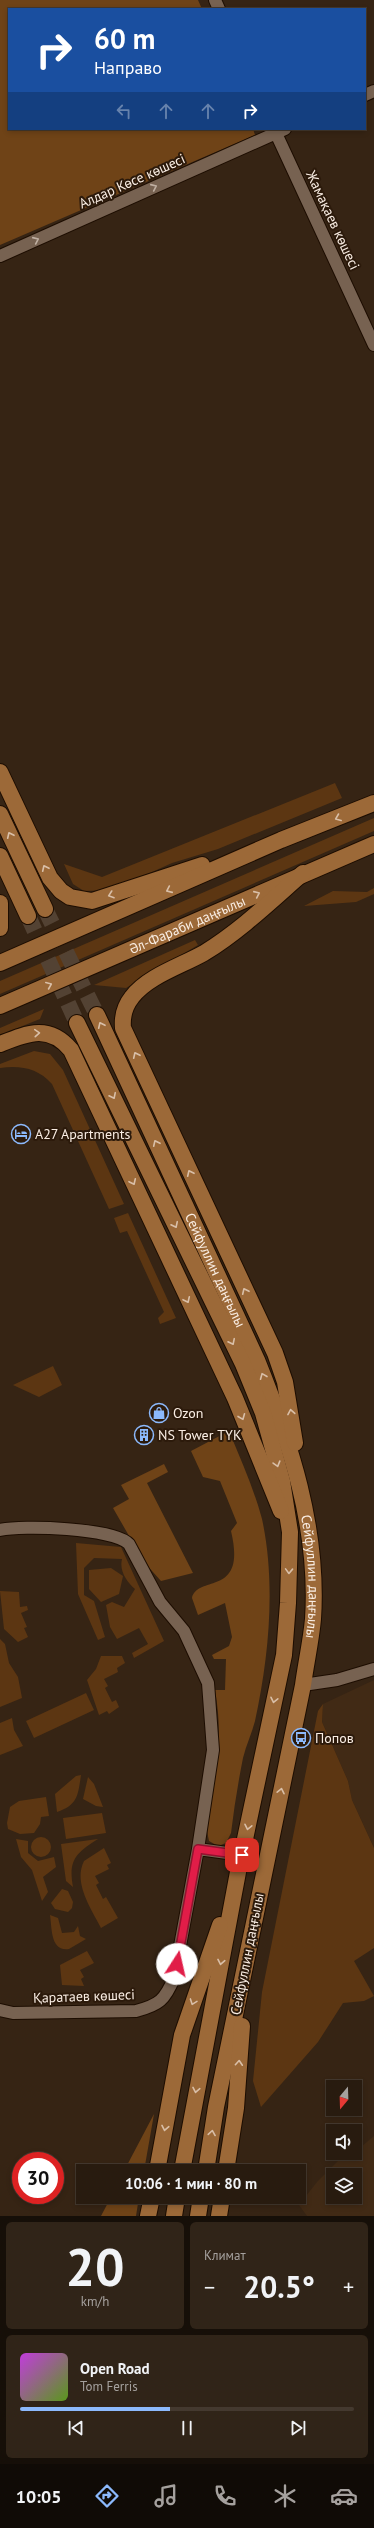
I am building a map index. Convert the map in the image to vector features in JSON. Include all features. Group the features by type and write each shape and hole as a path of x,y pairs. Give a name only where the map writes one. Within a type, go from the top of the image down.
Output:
{"main road":[{"path":"0,772 50,878 70,897 92,901 281,840"},
{"path":"0,963 281,840 374,803"},
{"path":"0,814 45,909"},
{"name":"Әл-Фараби даңғылы","path":"0,1006 303,873 374,844"},
{"path":"0,856 28,916"},
{"path":"299,1479 292,1414 285,1382 275,1353 123,1028 122,1018 132,997 143,986 204,953 233,933 303,873"},
{"path":"0,903 0,928"},
{"name":"Сейфуллин даңғылы","path":"97,1016 257,1360 276,1408 299,1479 308,1524 313,1586 313,1619 303,1685 216,2107 207,2164"},
{"name":"Сейфуллин даңғылы","path":"77,1023 242,1364 263,1413 280,1473 290,1532 284,1654 238,1872 183,2164"},
{"path":"0,1044 24,1035 40,1032 54,1034 62,1039 71,1050 235,1398 290,1532"},
{"path":"158,2164 187,2017 238,1872"},
{"path":"227,2164 236,2108 246,1967"},
{"path":"148,2216 151,2204"},
{"path":"174,2216 176,2204"},
{"path":"198,2216 200,2204"},
{"path":"219,2216 221,2204"}],"street":[{"name":"Алдар Көсе көшесі","path":"0,256 278,130"},
{"name":"Жамақаев көшесі","path":"278,130 374,345"},
{"name":"Қаратаев көшесі","path":"0,1530 30,1528 104,1532 121,1537 129,1544 163,1607 184,1632 208,1683 213,1733 213,1750 198,1849 174,1978 167,1995 154,2006 136,2011 13,2013 0,2010"},
{"path":"303,1685 336,1680 374,1669"},
{"path":"198,1849 242,1855"}],"shaded area":[{"path":"0,0 198,0 202,8 8,8 8,130 253,130 255,135 0,245"},
{"path":"335,783 342,798 218,849 172,863 112,890 84,891 73,884 64,864 102,877"},
{"path":"374,818 374,831 0,994 0,981"},
{"path":"374,888 374,894 356,902 304,906 333,891 367,892"},
{"path":"195,940 198,945 126,988 94,985"},
{"path":"44,1009 40,1019 0,1035 0,1028"},
{"path":"34,1051 50,1054 63,1070 124,1204 109,1209 52,1084 41,1074 35,1071 15,1067 0,1068 0,1064"},
{"path":"128,1213 176,1318 160,1324 158,1318 164,1312 127,1231 120,1233 114,1218"},
{"path":"53,1366 62,1385 39,1397 13,1385"},
{"path":"229,1431 251,1486 262,1519 269,1569 270,1594 267,1646 260,1697 255,1721 243,1758 231,1833 226,1843 218,1846 209,1841 207,1831 217,1762 219,1728 215,1690 225,1690 226,1659 214,1659 212,1655 229,1646 232,1637 225,1603 198,1615 192,1598 196,1591 220,1581 227,1575 232,1566 234,1552 231,1531 237,1523 220,1481 203,1477 191,1451"},
{"path":"164,1464 168,1472 147,1483 193,1573 161,1581 144,1562 113,1508 129,1499 121,1485"},
{"path":"76,1543 121,1547 164,1641 134,1658 132,1653 148,1644 139,1628 117,1639 110,1627 106,1605 112,1602 124,1607 135,1589 124,1576 121,1563 122,1559 94,1558 84,1568 84,1595 94,1601 105,1637 98,1640 78,1594"},
{"path":"111,1568 123,1576 119,1594 101,1602 89,1589 89,1570"},
{"path":"0,1591 19,1592 20,1607 27,1606 28,1610 21,1613 27,1627 24,1628 28,1637 18,1642 4,1629"},
{"path":"0,1639 5,1644 9,1663 18,1677 22,1698 0,1707"},
{"path":"101,1656 122,1656 125,1663 117,1668 118,1672 104,1679 108,1686 105,1688 112,1702 116,1700 119,1707 109,1714 107,1711 99,1715 87,1680 96,1669"},
{"path":"374,1680 374,1848 352,1800 348,1781 322,1722 323,1704"},
{"path":"86,1693 94,1710 34,1738 26,1721"},
{"path":"323,1704 322,1722 348,1781 352,1800 374,1848 374,1948 354,1961 374,1996 364,2001 343,2003 318,2042 261,2107 253,2081 262,1992 318,1711"},
{"path":"12,1718 14,1730 23,1746 0,1755 0,1723"},
{"path":"81,1775 76,1798 69,1806 57,1812 55,1794 76,1776"},
{"path":"88,1777 94,1784 103,1807 96,1806 83,1799"},
{"path":"46,1797 49,1816 41,1817 40,1824 34,1833 20,1834 8,1829 7,1823 10,1807 19,1801"},
{"path":"102,1813 106,1833 66,1839 63,1818"},
{"path":"41,1837 48,1840 51,1847 48,1854 41,1857 34,1854 31,1847 34,1840"},
{"path":"16,1839 28,1841 28,1853 38,1861 54,1857 56,1867 43,1877 48,1892 42,1901 32,1870 21,1857"},
{"path":"98,1839 79,1853 75,1858 72,1870 73,1887 66,1881 61,1844"},
{"path":"104,1848 111,1863 107,1865 109,1869 95,1876 99,1883 96,1885 103,1899 106,1897 118,1918 101,1928 88,1904 82,1887 81,1869 84,1861"},
{"path":"62,1889 68,1891 73,1902 72,1908 68,1912 55,1909 51,1903"},
{"path":"50,1915 58,1918 62,1933 74,1932 78,1926 80,1936 86,1939 69,1949 58,1947 53,1938"},
{"path":"87,1951 94,1963 80,1970 84,1977 81,1979 84,1986 62,1985 60,1965"},
{"path":"154,2114 145,2164 128,2164"},
{"path":"374,2136 374,2216 307,2216 299,2205 306,2204 306,2196 326,2173 326,2204 362,2204 362,2168 331,2168 339,2160 362,2160 362,2146"},
{"path":"107,2204 138,2204 136,2216 101,2216"}],"tunnel":[{"path":"45,909 97,1015"},
{"path":"28,916 77,1023"}],"place":[{"name":"A27 Apartments","path":"21,1134"},
{"name":"Ozon","path":"159,1413"},
{"name":"NS Tower ТҮК","path":"144,1435"},
{"name":"Попов","path":"301,1738"}],"route":[{"path":"177,1964 198,1849 242,1855"}]}
